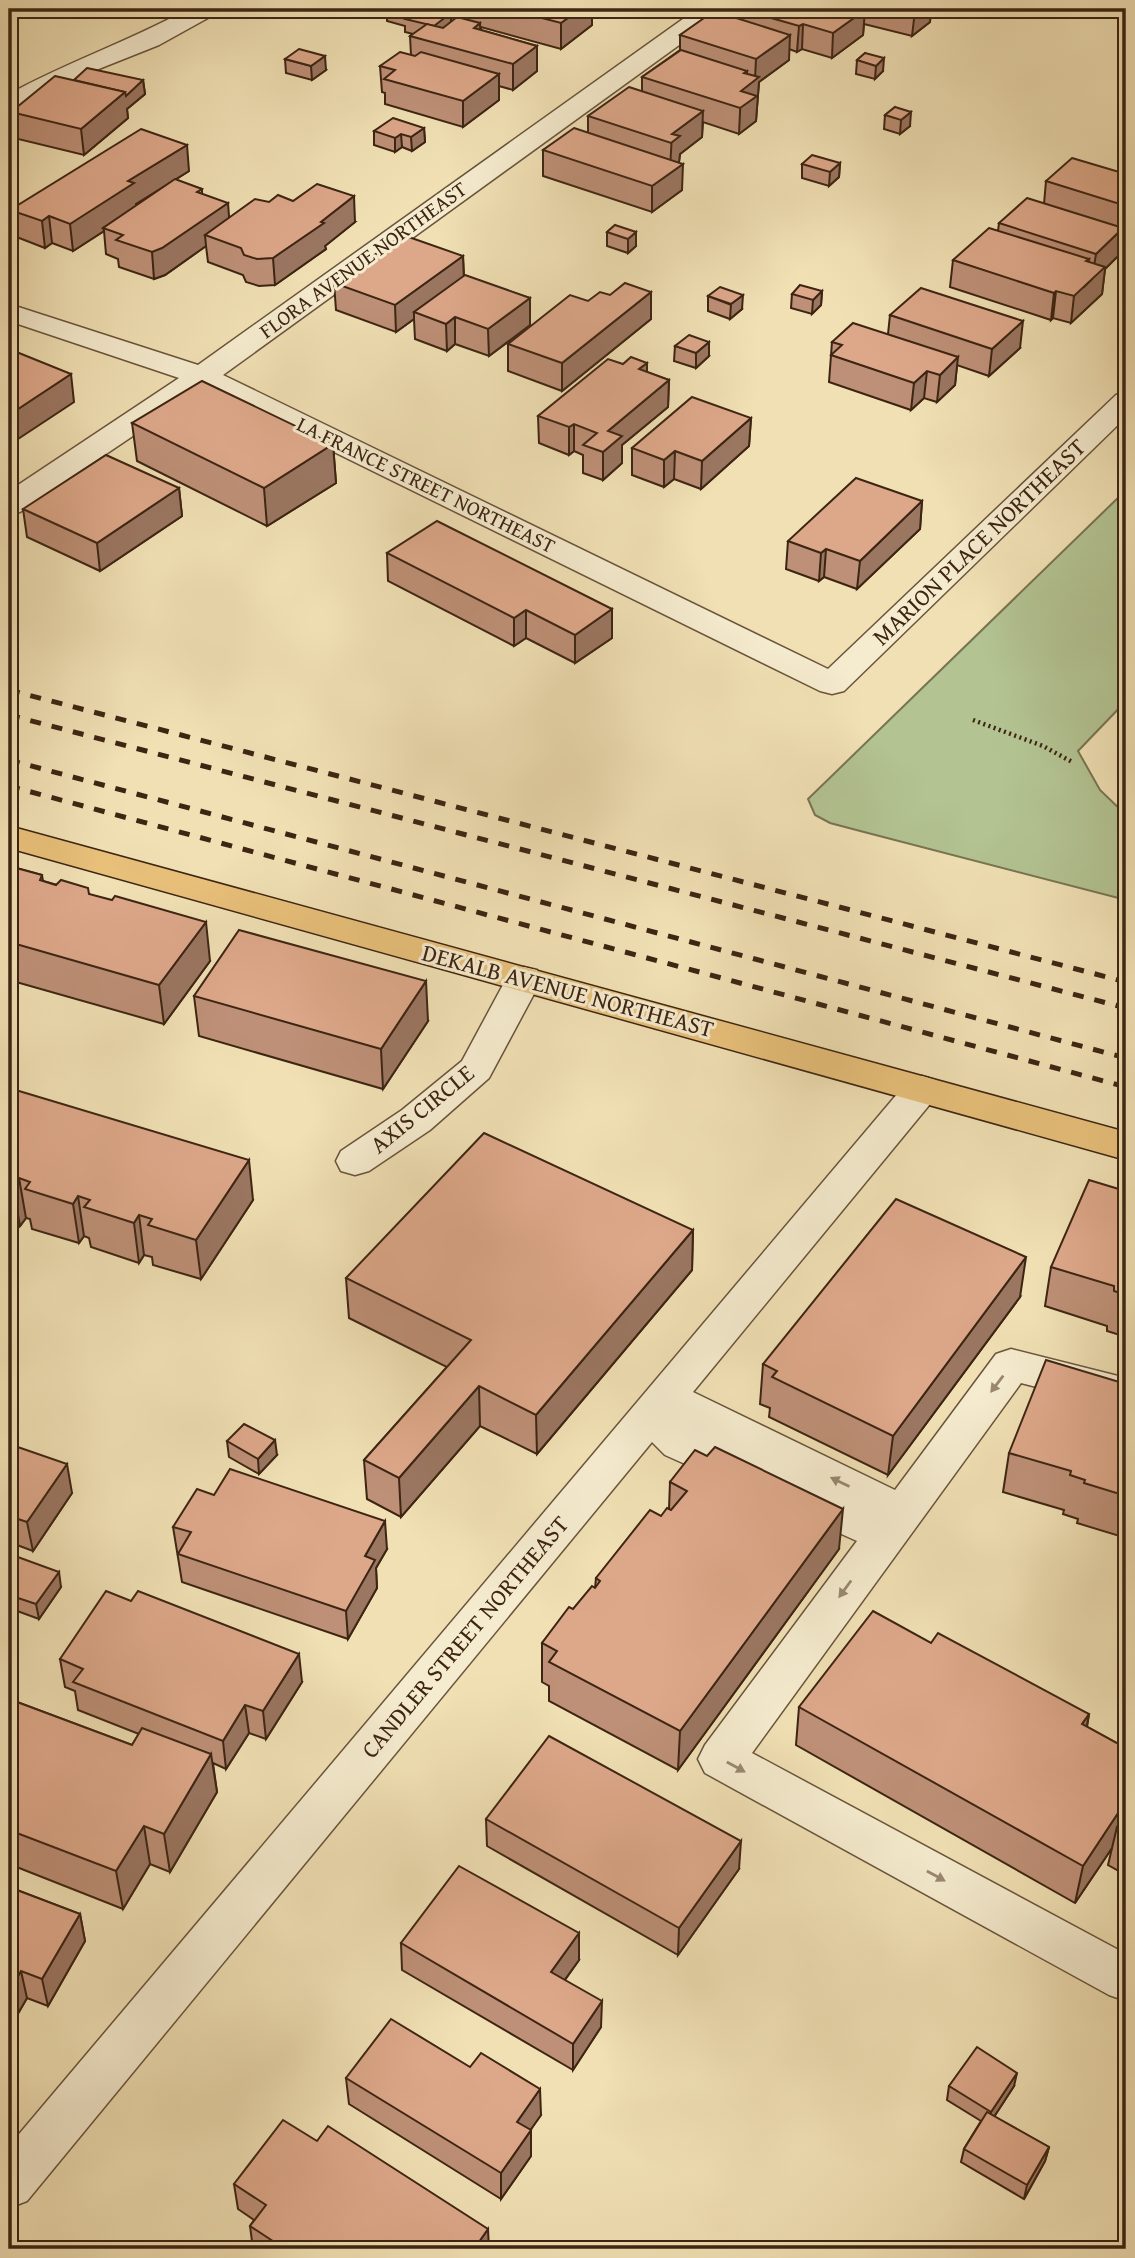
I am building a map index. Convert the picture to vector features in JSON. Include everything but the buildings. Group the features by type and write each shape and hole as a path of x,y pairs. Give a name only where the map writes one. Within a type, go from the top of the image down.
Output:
{"main road":[{"name":"DEKALB AVENUE NORTHEAST","path":"12,841 524,979 1126,1146"}],"street":[{"path":"9,105 62,75 150,40 206,9"},
{"name":"FLORA AVENUE NORTHEAST","path":"9,505 202,376 713,9"},
{"name":"LA FRANCE STREET NORTHEAST","path":"9,312 202,376 832,684"},
{"name":"MARION PLACE NORTHEAST","path":"832,684 1126,401"},
{"name":"AXIS CIRCLE","path":"355,1161 416,1120 476,1069 524,979"},
{"name":"CANDLER STREET NORTHEAST","path":"9,2184 922,1089"},
{"path":"1126,1394 1011,1365 721,1759 1126,1979"},
{"path":"658,1405 680,1443 893,1523"}],"path":[{"path":"973,720 1043,746 1074,763"}],"green space":[{"path":"1124,492 1126,701 1078,751 1100,790 1126,815 1126,900 830,823 815,815 808,799"}],"railway":[{"path":"9,690 1126,982"},
{"path":"9,715 1126,1008"},
{"path":"9,760 1126,1058"},
{"path":"9,786 1126,1087"}]}
